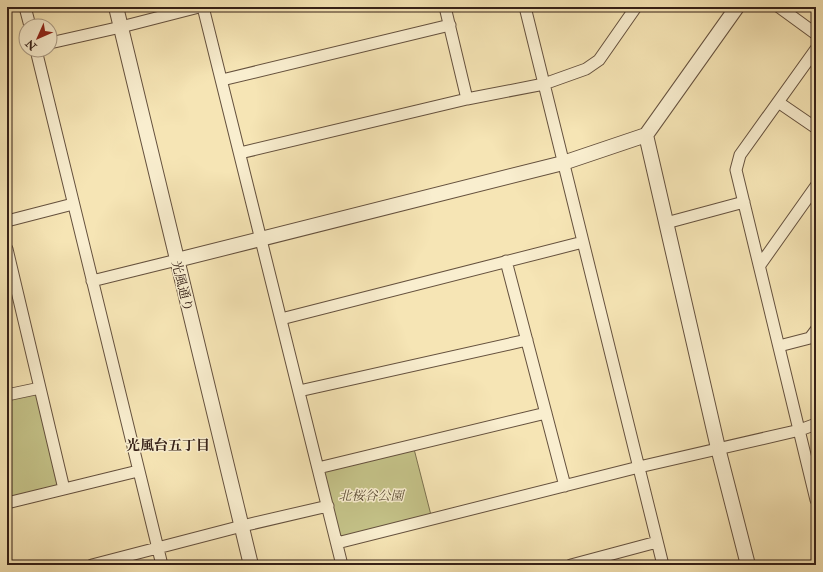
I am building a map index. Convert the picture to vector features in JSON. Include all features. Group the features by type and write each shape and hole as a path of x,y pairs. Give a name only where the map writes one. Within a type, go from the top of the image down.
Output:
{"street":[{"path":"25,7 28,18"},
{"name":"光風通り","path":"116,7 252,565"},
{"path":"58,41 121,28 199,7"},
{"path":"204,7 342,565"},
{"path":"445,7 468,99"},
{"path":"525,7 663,565"},
{"path":"240,153 468,99 544,84 586,69 598,60 636,7"},
{"path":"92,281 563,163 646,135 737,7"},
{"path":"779,7 816,34"},
{"path":"222,80 450,25"},
{"path":"816,49 740,155 736,170 816,500"},
{"path":"38,58 162,565"},
{"path":"778,102 816,128"},
{"path":"646,135 718,448 748,565"},
{"path":"760,265 816,186"},
{"path":"666,224 744,202"},
{"path":"7,221 73,204"},
{"path":"281,318 583,242"},
{"path":"7,249 64,489"},
{"path":"506,261 565,486"},
{"path":"779,346 810,338 816,330"},
{"path":"299,391 527,340"},
{"path":"7,395 40,388"},
{"path":"318,468 546,413"},
{"path":"337,543 639,467 800,430 816,424"},
{"path":"7,503 138,471"},
{"path":"92,565 242,526 328,506"},
{"path":"571,565 658,542"}],"green space":[{"path":"40,388 64,489 7,503 7,395"},
{"name":"北桜谷公園","path":"413,445 432,519 337,543 318,468"}],"district":[{"name":"光風台五丁目","path":"168,445"}]}
